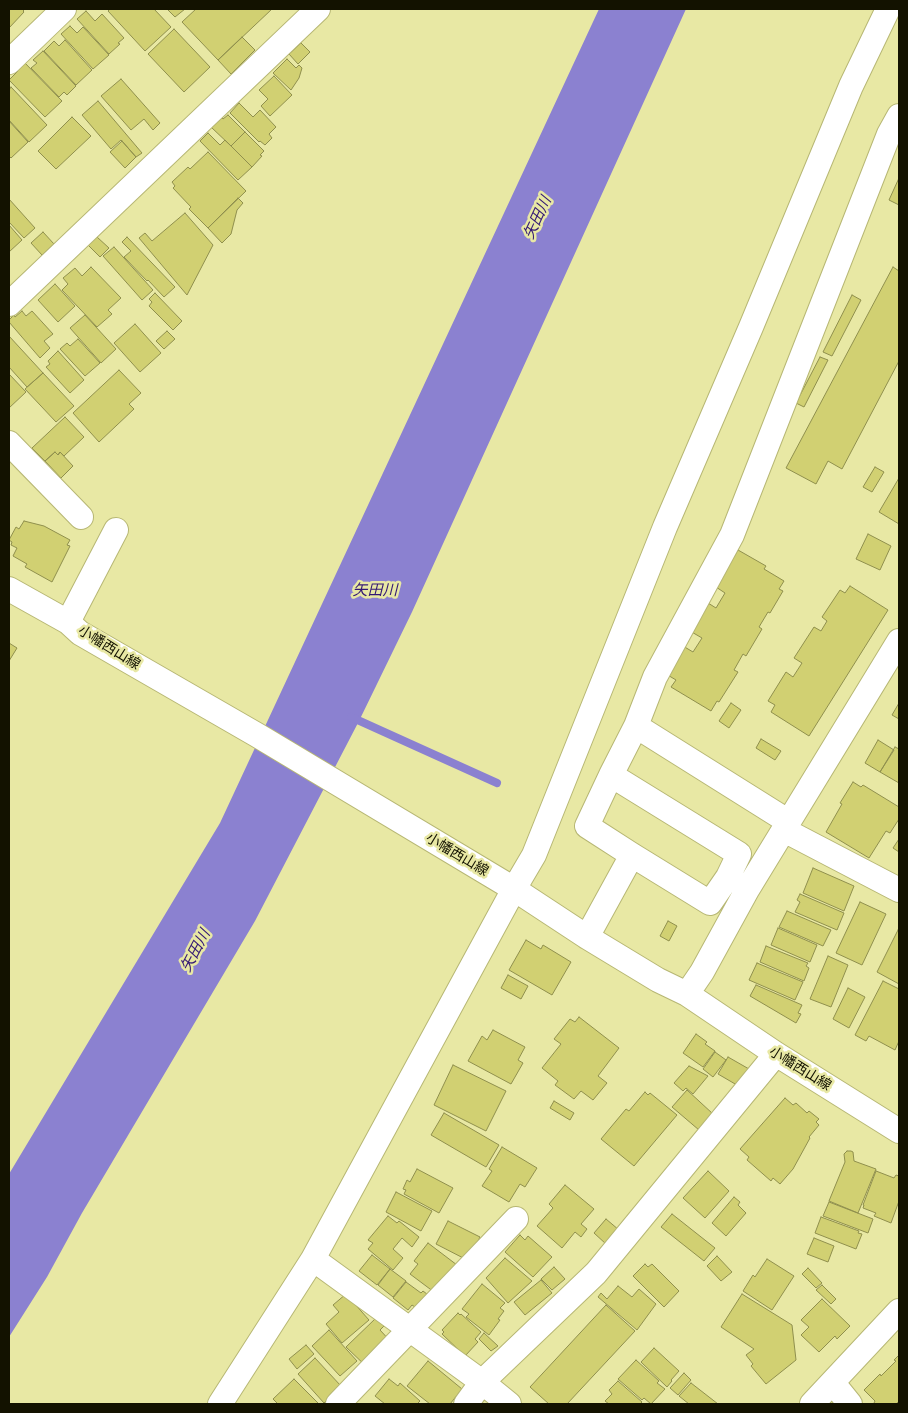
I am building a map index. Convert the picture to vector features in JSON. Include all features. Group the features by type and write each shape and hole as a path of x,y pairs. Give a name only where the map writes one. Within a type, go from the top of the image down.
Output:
{"street":[{"path":"9,62 64,9"},
{"path":"9,304 318,9"},
{"path":"220,1404 313,1259 506,884 534,856 665,527 751,327 850,86 888,9"},
{"path":"899,116 890,134 732,535 655,677 636,726 587,826 710,903 737,883 786,826 899,642"},
{"path":"9,443 81,517"},
{"path":"74,627 116,530"},
{"name":"小幡西山線","path":"9,589 506,884 587,937 658,980 687,994 776,1054 899,1131"},
{"path":"636,726 786,826 899,890"},
{"path":"611,775 739,854 737,883 702,972 687,994"},
{"path":"587,937 632,855"},
{"path":"466,1404 482,1382 596,1273 776,1054"},
{"path":"338,1404 516,1219"},
{"path":"313,1259 482,1382 509,1404"},
{"path":"812,1404 899,1311"},
{"path":"833,1382 850,1404"}],"water":[{"name":"矢田川","path":"599,9 686,9 412,612 359,721 255,921 82,1213 47,1277 9,1337 9,1174 220,823"}],"building":[{"path":"9,9 25,9 9,28"},
{"path":"110,9 154,9 171,27 145,51 108,11"},
{"path":"167,9 185,9 175,17"},
{"path":"196,9 272,9 218,60 182,22"},
{"path":"86,11 95,21 102,14 124,38 109,54 77,19"},
{"path":"70,26 77,33 83,27 109,55 93,69 61,34"},
{"path":"174,29 210,67 184,92 148,54"},
{"path":"242,37 255,50 231,74 218,60"},
{"path":"65,40 92,70 76,85 44,51 54,41 59,46"},
{"path":"301,43 310,52 298,64 289,54"},
{"path":"43,51 76,86 67,95 64,92 59,97 31,68 37,63 33,60"},
{"path":"287,59 296,68 299,65 302,68 299,78 291,90 273,73"},
{"path":"23,61 62,101 45,117 9,80 18,71 15,68"},
{"path":"274,76 292,95 270,116 261,106 268,99 259,90"},
{"path":"121,79 160,123 153,130 144,119 131,130 101,96"},
{"path":"11,87 47,125 29,142 9,120 9,90"},
{"path":"98,101 142,153 136,157 121,140 111,149 82,115"},
{"path":"239,103 253,117 260,110 276,127 269,134 272,138 265,145 259,142 230,113"},
{"path":"228,115 245,132 231,146 211,127 221,117 223,119"},
{"path":"72,117 91,136 56,169 38,151"},
{"path":"9,121 28,142 11,158 9,156"},
{"path":"245,132 264,151 252,167 231,146"},
{"path":"208,133 220,145 225,140 252,167 238,180 200,141"},
{"path":"122,141 136,157 125,168 110,152"},
{"path":"208,152 246,191 208,228 189,209 191,207 173,188 175,186 172,182 188,167 190,169"},
{"path":"899,178 899,205 889,200"},
{"path":"238,198 243,203 237,210 231,234 222,243 208,228"},
{"path":"9,199 35,228 24,238 9,222"},
{"path":"185,213 213,245 187,295 139,238 145,233 152,241"},
{"path":"9,225 22,240 9,252"},
{"path":"43,232 54,244 42,255 31,243"},
{"path":"97,237 109,248 100,257 88,245"},
{"path":"127,237 175,287 164,297 124,257 131,251 122,242"},
{"path":"114,247 153,290 142,300 103,256"},
{"path":"91,267 121,298 108,310 112,314 97,327 62,290 68,284 63,278 75,268 82,276"},
{"path":"893,267 899,271 899,361 842,469 828,461 816,484 786,468"},
{"path":"55,284 75,306 58,322 38,300"},
{"path":"155,293 182,321 173,330 149,306 152,302 149,299"},
{"path":"852,295 861,300 832,356 823,352"},
{"path":"22,311 26,316 32,311 53,334 44,341 50,348 40,358 9,322 14,315 15,317"},
{"path":"85,315 116,349 101,363 70,328"},
{"path":"135,324 161,353 140,372 114,343"},
{"path":"167,331 175,339 164,349 156,341"},
{"path":"9,336 43,373 27,387 9,367"},
{"path":"78,339 100,363 85,376 60,349 67,343 70,346"},
{"path":"58,351 84,380 70,393 46,367 50,364 48,361"},
{"path":"820,357 828,360 804,407 796,403"},
{"path":"119,370 141,393 129,404 134,409 99,442 73,413"},
{"path":"43,373 74,406 56,422 25,389"},
{"path":"9,374 26,392 9,408"},
{"path":"65,417 84,437 64,456 60,452 58,455 55,452 45,461 32,448"},
{"path":"55,452 58,455 60,452 73,466 61,478 45,461"},
{"path":"875,467 884,472 872,492 863,487"},
{"path":"899,478 899,524 879,512"},
{"path":"24,521 44,526 70,540 67,545 70,546 52,582 25,567 27,564 13,556 17,548 11,545 12,542 9,540 16,527 19,529"},
{"path":"868,534 891,546 880,570 856,559"},
{"path":"738,550 766,566 764,569 784,581 779,589 783,591 759,627 762,629 746,656 743,654 734,670 738,672 711,711 671,687 676,680 666,674 683,646 693,652 702,638 690,631 708,603 716,608 725,593 716,587"},
{"path":"850,586 888,610 809,736 771,712 775,705 768,701 786,672 793,677 802,663 794,658 814,627 821,631 827,621 822,617 840,590 845,593"},
{"path":"9,643 17,648 9,661"},
{"path":"731,703 741,710 729,728 719,721"},
{"path":"899,703 899,719 892,715"},
{"path":"761,739 781,751 775,760 756,748"},
{"path":"878,740 894,750 880,772 865,763"},
{"path":"895,747 899,749 899,783 880,772"},
{"path":"853,782 861,787 863,785 899,807 899,819 890,833 886,831 869,858 826,832"},
{"path":"899,839 899,852 893,848"},
{"path":"813,868 854,886 844,911 803,893"},
{"path":"800,894 844,913 837,930 795,912 800,902 797,900"},
{"path":"860,902 886,914 862,965 836,953"},
{"path":"787,911 831,930 823,946 779,927"},
{"path":"668,921 677,926 669,941 660,936"},
{"path":"778,928 817,945 810,962 771,945"},
{"path":"899,931 899,984 877,972"},
{"path":"526,940 541,949 543,945 571,962 552,995 509,970"},
{"path":"766,946 808,963 806,966 809,968 804,981 760,962"},
{"path":"828,956 848,965 831,1007 810,999"},
{"path":"757,963 803,982 795,1000 749,980"},
{"path":"508,975 528,986 521,999 501,988"},
{"path":"883,981 899,989 899,1041 895,1050 869,1036 866,1041 855,1035"},
{"path":"756,985 802,1005 798,1013 801,1014 796,1023 750,996"},
{"path":"848,988 865,997 849,1028 833,1019"},
{"path":"579,1017 619,1048 598,1076 607,1083 593,1100 581,1091 574,1099 555,1085 558,1081 542,1068 561,1044 554,1039 570,1019 575,1022"},
{"path":"493,1030 525,1047 518,1060 523,1063 511,1084 468,1061 482,1036 487,1040"},
{"path":"696,1034 715,1051 703,1067 683,1053"},
{"path":"715,1052 726,1060 713,1077 703,1069"},
{"path":"728,1057 749,1069 742,1088 718,1074"},
{"path":"453,1065 506,1091 486,1131 434,1105"},
{"path":"689,1066 708,1076 693,1094 686,1088 683,1091 674,1083"},
{"path":"687,1090 713,1114 699,1130 672,1107"},
{"path":"645,1092 648,1095 650,1093 677,1115 634,1166 601,1139 626,1109 629,1111"},
{"path":"785,1098 793,1105 796,1103 807,1113 809,1111 819,1119 816,1122 819,1125 809,1137 793,1169 780,1184 773,1178 771,1181 747,1160 749,1157 740,1149"},
{"path":"554,1101 574,1113 570,1120 550,1108"},
{"path":"444,1113 499,1145 486,1167 431,1135"},
{"path":"502,1147 537,1168 525,1187 520,1184 509,1202 482,1186 492,1171 489,1169"},
{"path":"847,1151 853,1152 854,1161 876,1169 858,1213 829,1201 845,1162 844,1154"},
{"path":"417,1169 453,1188 439,1213 404,1194 406,1190 403,1189 407,1180 410,1182"},
{"path":"708,1171 729,1191 705,1218 683,1198"},
{"path":"876,1171 894,1178 896,1175 899,1176 899,1201 891,1223 874,1216 876,1213 863,1208"},
{"path":"565,1185 594,1209 581,1224 587,1229 581,1237 575,1232 562,1248 537,1226 553,1208 549,1204"},
{"path":"396,1192 432,1211 421,1231 386,1212"},
{"path":"734,1197 740,1202 738,1205 746,1213 726,1236 712,1223"},
{"path":"829,1202 873,1219 868,1233 823,1216"},
{"path":"672,1214 715,1248 704,1261 661,1227"},
{"path":"388,1216 397,1223 399,1221 419,1237 412,1247 402,1238 393,1249 403,1258 393,1270 368,1249 373,1243 368,1240"},
{"path":"821,1217 859,1231 858,1233 862,1234 856,1249 815,1233"},
{"path":"606,1219 619,1230 606,1244 594,1233"},
{"path":"448,1221 480,1237 474,1249 471,1262 436,1244"},
{"path":"520,1235 525,1240 528,1236 552,1257 533,1277 505,1252"},
{"path":"814,1238 834,1246 828,1262 807,1254"},
{"path":"428,1243 457,1265 438,1295 410,1274 418,1264 414,1261"},
{"path":"372,1255 390,1269 377,1285 359,1271"},
{"path":"717,1256 732,1272 721,1281 707,1266"},
{"path":"505,1258 532,1281 508,1303 486,1278"},
{"path":"767,1259 794,1276 772,1310 743,1291 753,1275 755,1277"},
{"path":"645,1264 648,1267 652,1264 679,1291 664,1307 633,1276"},
{"path":"554,1267 565,1279 552,1290 541,1279"},
{"path":"808,1268 822,1283 816,1288 802,1274"},
{"path":"390,1269 406,1281 393,1297 378,1285"},
{"path":"541,1280 552,1293 525,1315 514,1302"},
{"path":"406,1282 436,1301 425,1314 412,1305 408,1310 393,1298"},
{"path":"482,1284 505,1303 500,1308 504,1311 498,1319 500,1320 489,1335 466,1317 469,1314 462,1309"},
{"path":"822,1285 836,1299 831,1304 816,1290"},
{"path":"618,1286 632,1297 639,1289 656,1304 637,1330 598,1297 601,1293 607,1299"},
{"path":"346,1294 369,1320 342,1343 326,1324 339,1312 333,1305"},
{"path":"742,1294 792,1325 796,1360 766,1384 751,1366 753,1364 746,1355 754,1349 721,1327"},
{"path":"822,1299 850,1326 837,1339 835,1336 819,1352 801,1335 809,1327 801,1320"},
{"path":"606,1305 635,1331 567,1404 549,1404 530,1387"},
{"path":"458,1313 481,1332 475,1339 478,1342 465,1356 442,1334 444,1332 442,1330"},
{"path":"376,1318 384,1326 380,1330 392,1343 369,1369 346,1347"},
{"path":"329,1330 357,1361 340,1376 312,1346"},
{"path":"484,1333 498,1346 491,1351 479,1339"},
{"path":"306,1345 314,1354 297,1369 289,1359"},
{"path":"654,1348 679,1371 667,1387 641,1362"},
{"path":"899,1355 899,1401 896,1404 875,1404 875,1401 864,1390 896,1361 894,1360"},
{"path":"315,1358 341,1386 324,1403 298,1374"},
{"path":"636,1360 665,1389 651,1404 644,1398 642,1400 618,1379"},
{"path":"428,1361 462,1389 450,1404 430,1404 407,1386"},
{"path":"684,1373 691,1380 678,1395 670,1388"},
{"path":"294,1379 319,1404 276,1404 273,1399"},
{"path":"389,1379 398,1386 400,1383 420,1401 417,1404 385,1404 375,1396"},
{"path":"618,1381 642,1402 640,1404 609,1404 605,1401 612,1394 609,1390"},
{"path":"691,1383 718,1404 689,1404 679,1396"}],"waterway":[{"path":"351,717 497,783"}]}
